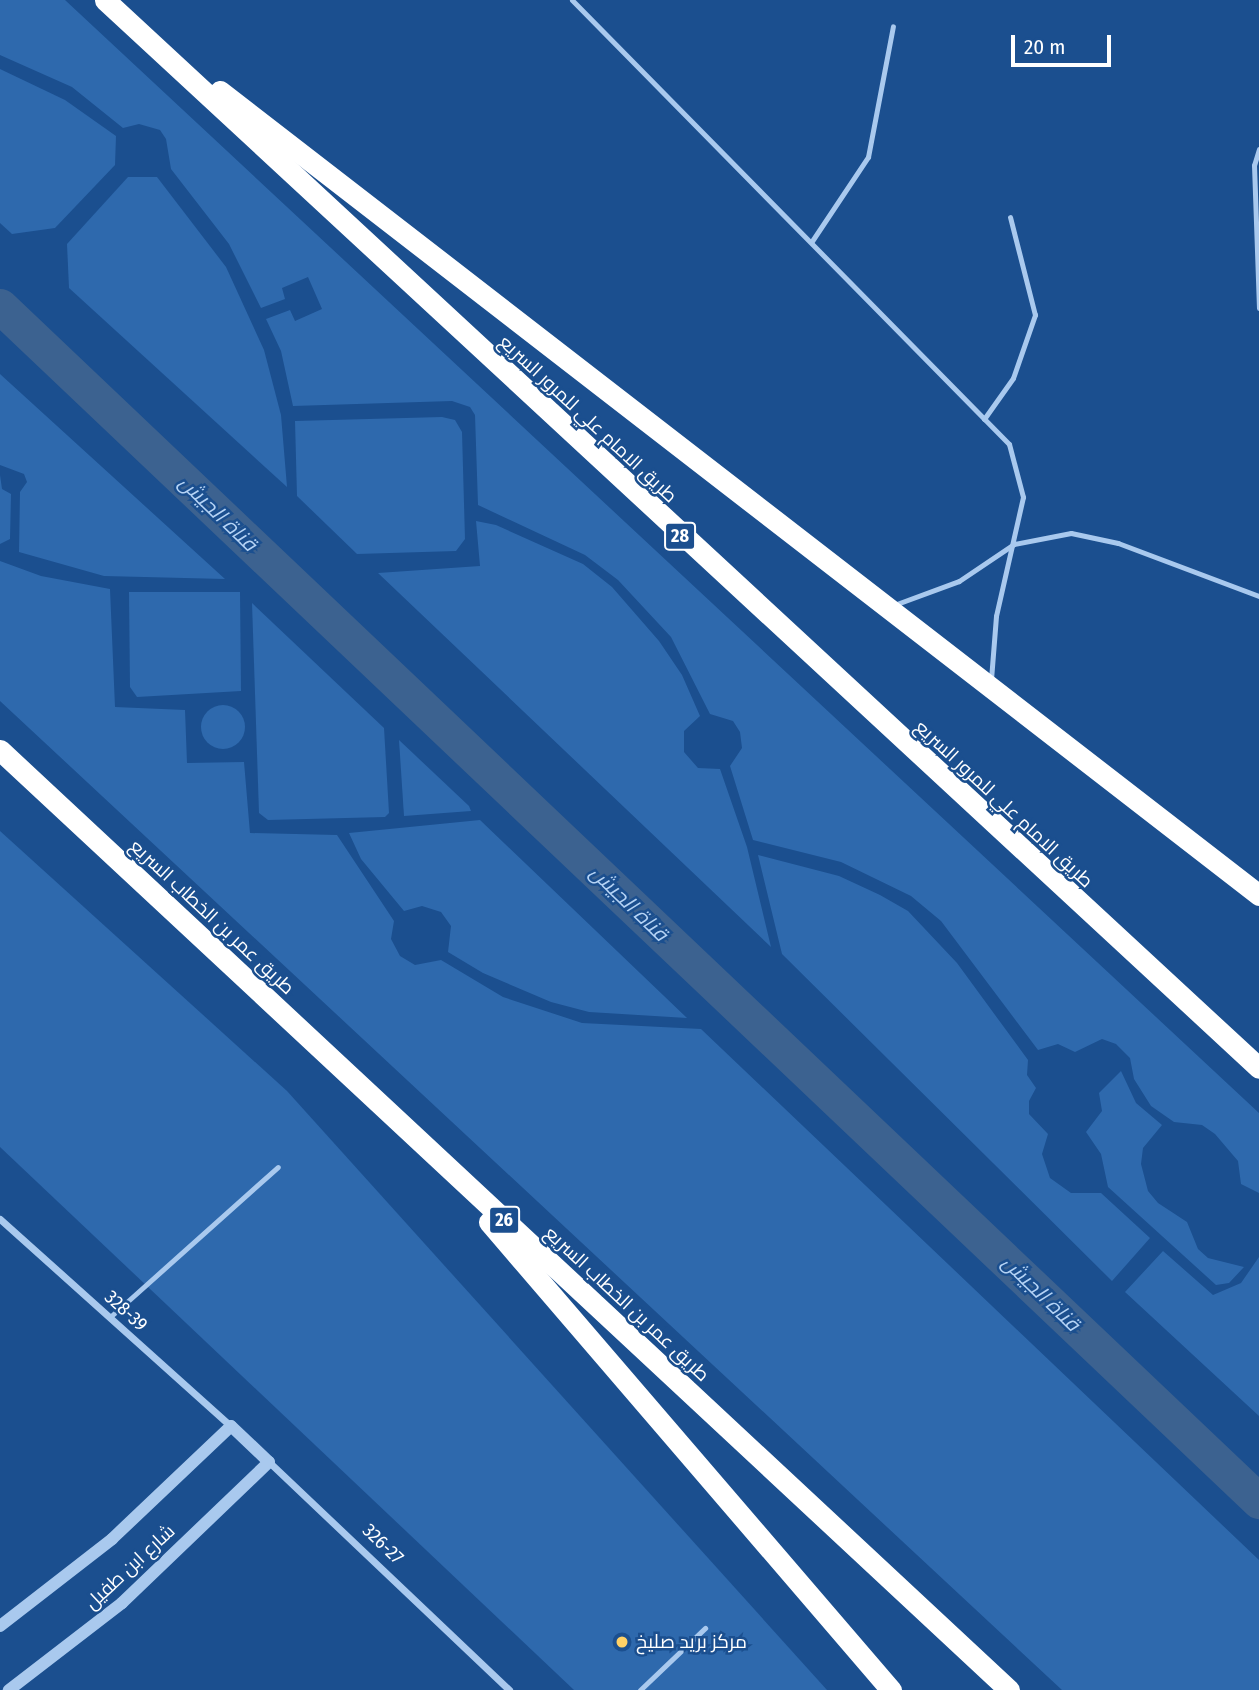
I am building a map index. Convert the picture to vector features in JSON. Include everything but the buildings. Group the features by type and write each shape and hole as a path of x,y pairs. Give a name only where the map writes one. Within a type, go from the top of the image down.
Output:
{"highway":[{"path":"109,4 1259,895"},
{"name":"طريق الامام علي للمرور السريع","path":"109,4 1259,1068"},
{"name":"طريق عمر بن الخطاب السريع","path":"0,750 1009,1690"},
{"path":"422,1143 891,1690"}],"street":[{"name":"328-39","path":"0,1219 231,1426"},
{"name":"326-27","path":"231,1426 509,1690"},
{"name":"شارع ابن طفيل","path":"0,1626 102,1548 231,1426"},
{"name":"شارع ابن طفيل","path":"9,1690 122,1603 269,1462"}],"lane":[{"path":"572,0 1009,444 1023,497 996,615 990,688"},
{"path":"812,241 868,158 893,26"},
{"path":"1259,149 1254,165 1259,308"},
{"path":"984,418 1013,378 1035,315 1010,217"},
{"path":"885,607 960,581 1014,544 1070,533 1118,543 1259,596"},
{"path":"110,1317 278,1167"},
{"path":"640,1690 705,1628"}],"shaded area":[{"path":"0,0 65,0 1259,1113 1259,1193 1241,1184 1238,1161 1215,1134 1202,1125 1174,1122 1151,1106 1134,1079 1130,1058 1116,1044 1102,1039 1075,1052 1058,1044 1038,1050 941,921 911,896 841,862 753,840 730,766 742,748 740,732 733,721 710,714 671,637 618,580 585,555 478,505 475,415 470,407 452,401 293,406 281,351 266,319 290,310 295,321 322,309 308,277 282,288 285,299 261,308 229,244 171,169 166,139 160,130 139,124 123,128 72,87 0,55"},
{"path":"0,69 65,100 116,136 115,165 55,228 12,234 0,223"},
{"path":"128,177 157,177 226,267 264,350 281,415 287,487 69,288 67,244"},
{"path":"0,374 225,579 104,576 19,552 20,492 27,482 24,474 0,465"},
{"path":"442,417 455,420 462,432 465,539 456,551 357,554 297,496 295,421"},
{"path":"0,475 2,489 11,494 10,539 0,544"},
{"path":"476,521 496,525 583,564 612,587 659,641 682,675 700,716 684,731 684,752 698,768 720,769 747,847 771,947 378,573 480,566"},
{"path":"0,561 41,576 110,589 115,707 185,710 187,763 244,762 250,833 337,835 394,921 391,939 400,956 415,965 441,960 503,997 582,1023 701,1029 1259,1560 1259,1690 1062,1690 0,701"},
{"path":"129,592 240,592 241,691 137,697 130,687"},
{"path":"252,603 384,728 389,813 385,817 268,820 259,813"},
{"path":"223,705 232,706 239,711 244,718 244,736 239,743 232,748 223,749 214,748 207,743 202,736 201,727 202,718 207,711 214,706"},
{"path":"399,740 469,806 471,811 404,816"},
{"path":"480,820 687,1018 589,1012 551,1002 483,973 448,952 451,926 441,912 422,906 404,911 361,859 349,833"},
{"path":"0,831 287,1091 827,1690 574,1690 0,1147"},
{"path":"758,855 839,876 880,895 908,911 957,963 1028,1060 1027,1075 1036,1088 1029,1101 1029,1114 1048,1134 1042,1154 1050,1178 1071,1193 1101,1193 1150,1238 1112,1281 782,954"},
{"path":"1121,1071 1136,1103 1162,1125 1143,1148 1141,1164 1148,1191 1158,1203 1187,1222 1198,1249 1208,1258 1244,1267 1229,1283 1216,1285 1108,1187 1101,1154 1086,1132 1102,1111 1099,1093"},
{"path":"1163,1251 1213,1295 1241,1283 1259,1257 1259,1416 1125,1292"}],"waterway":[{"name":"قناة الجيش","path":"0,306 1259,1501"}],"place":[{"name":"مركز بريد صليخ","path":"622,1642"}]}
